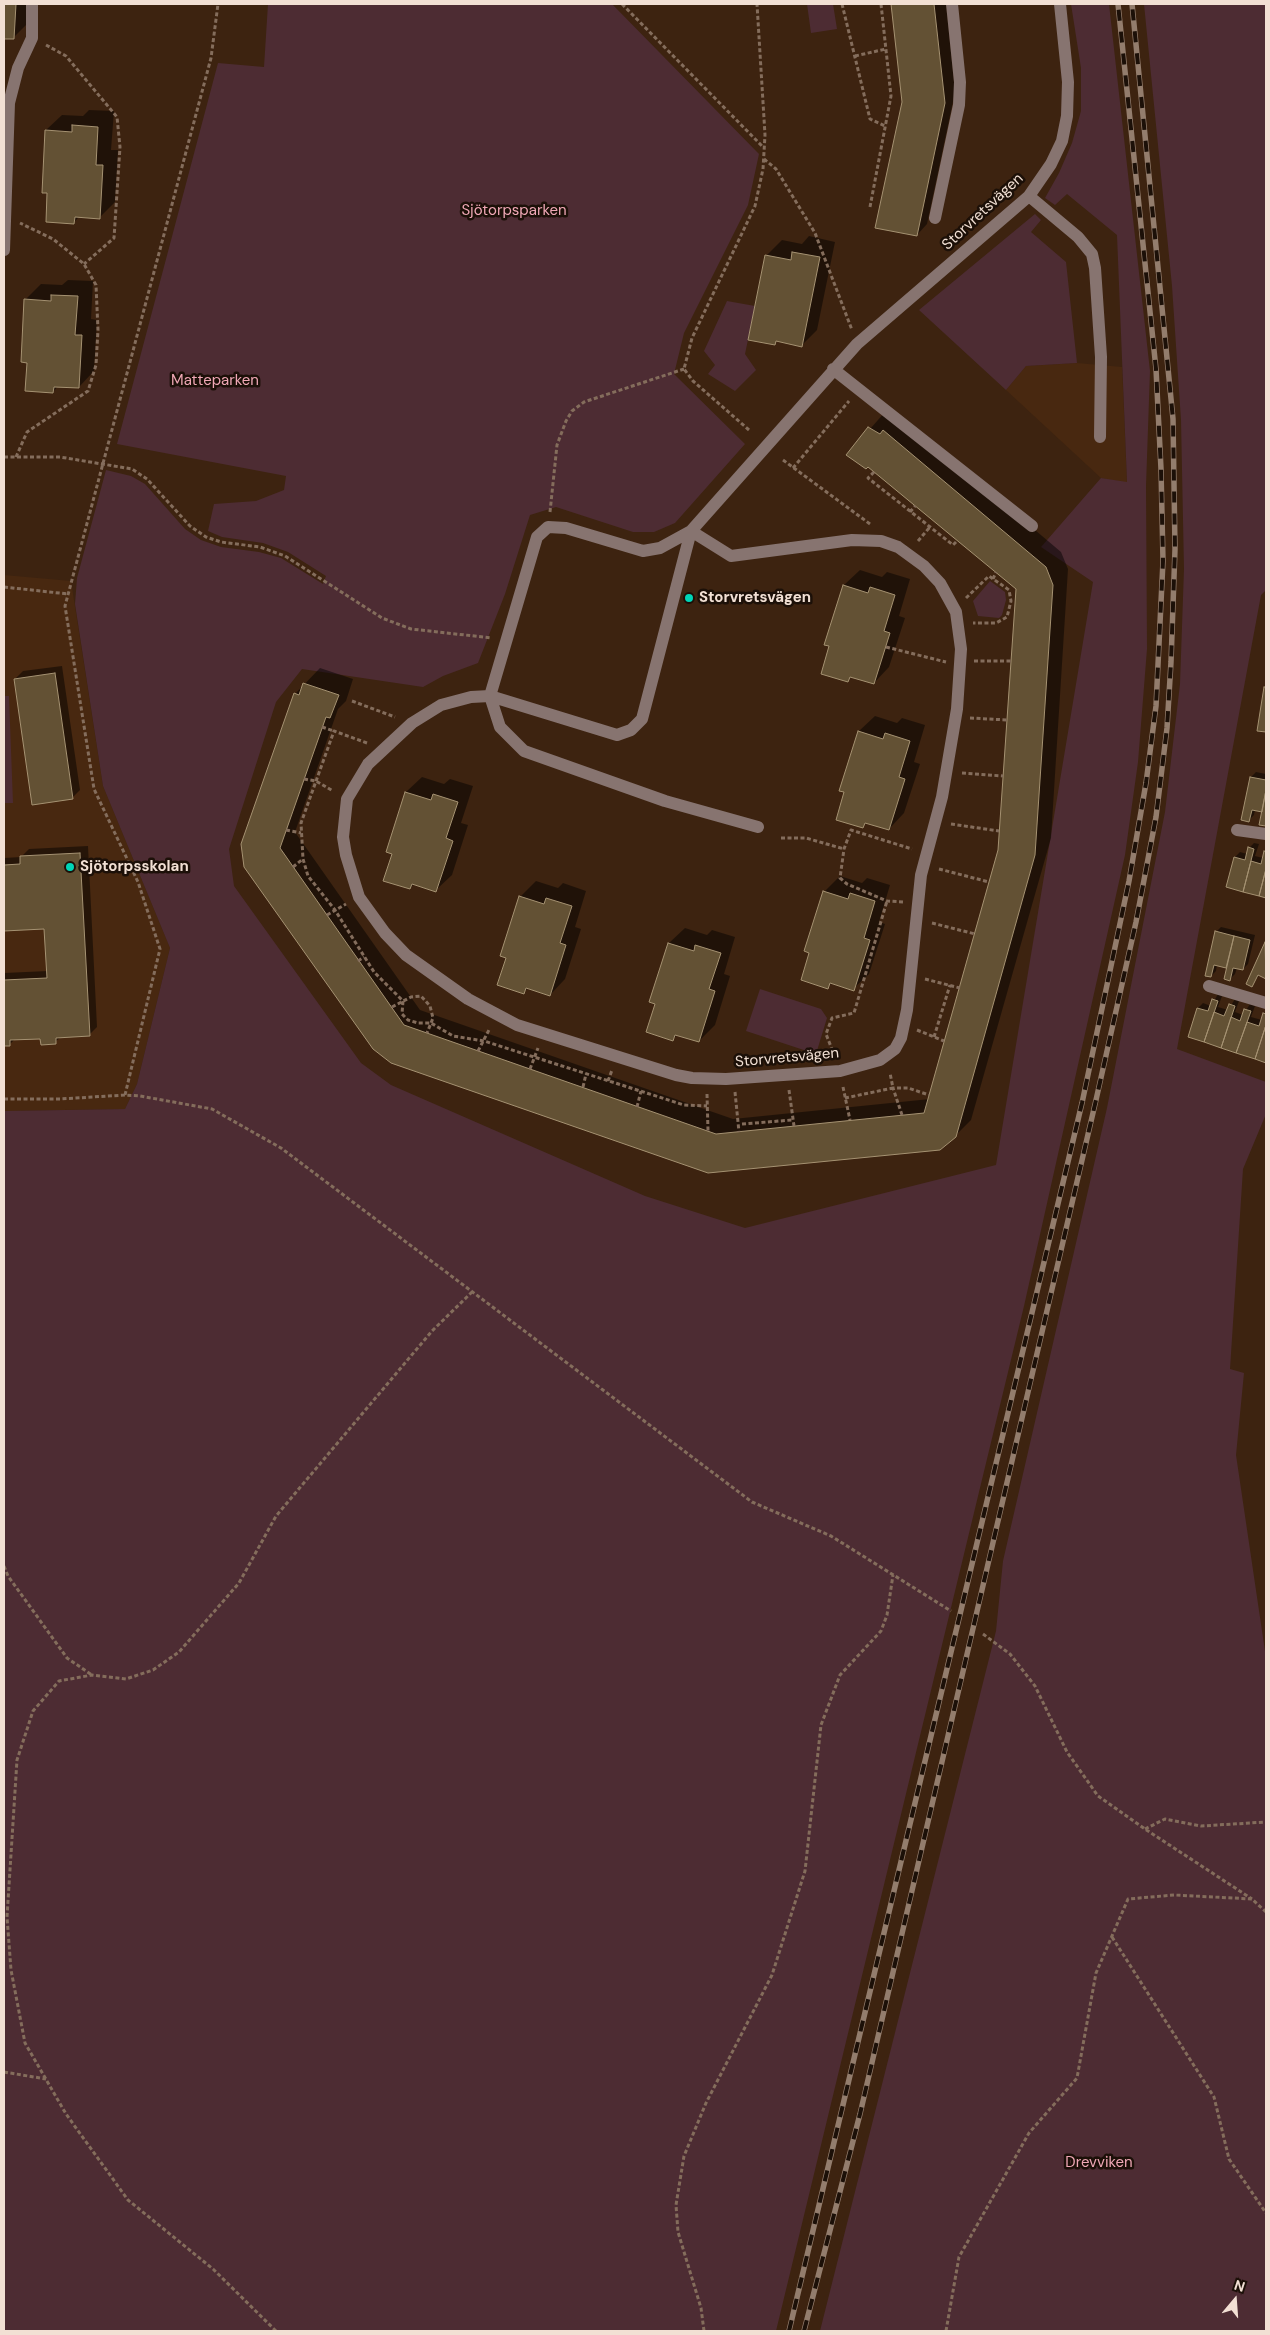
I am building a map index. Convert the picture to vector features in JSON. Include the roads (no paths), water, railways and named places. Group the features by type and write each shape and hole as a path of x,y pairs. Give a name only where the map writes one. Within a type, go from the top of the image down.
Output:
{"street":[{"path":"4,250 8,103 18,68 32,38 32,4"},
{"path":"935,218 960,106 960,82 952,4"},
{"name":"Storvretsvägen","path":"490,696 537,537 548,527 566,528 643,551 660,548 692,530 857,344 1029,196 1051,164 1058,149 1067,116 1068,82 1060,4"},
{"path":"1029,196 1078,237 1092,254 1095,268 1101,358 1100,437"},
{"path":"833,369 1032,526"},
{"name":"Storvretsvägen","path":"692,530 731,556 852,540 881,541 898,547 924,566 940,583 954,607 958,623 960,670 956,717 947,772 917,903 904,1026 895,1049 880,1060 840,1071 733,1079 707,1079 676,1075 544,1034 496,1016 452,989 406,955 385,933 360,897 346,855 343,837 347,798 368,764 412,723 441,705 471,697 490,696 617,735 632,730 642,719 692,530"},
{"path":"490,696 500,727 524,751 665,801 758,827"},
{"path":"1237,830 1266,834"},
{"path":"1210,986 1266,1003"}],"railway":[{"path":"789,2331 1082,1103 1129,881 1146,783 1156,706 1163,561 1161,469 1156,369 1118,4"},
{"path":"804,2331 860,2114 1096,1100 1136,922 1156,817 1167,728 1171,662 1175,549 1173,419 1132,4"}],"place":[{"name":"Storvretsvägen","path":"689,598"},
{"name":"Sjötorpsskolan","path":"70,867"}],"park label":[{"name":"Sjötorpsparken","path":"514,211"},
{"name":"Matteparken","path":"215,381"},
{"name":"Drevviken","path":"1099,2163"}]}
